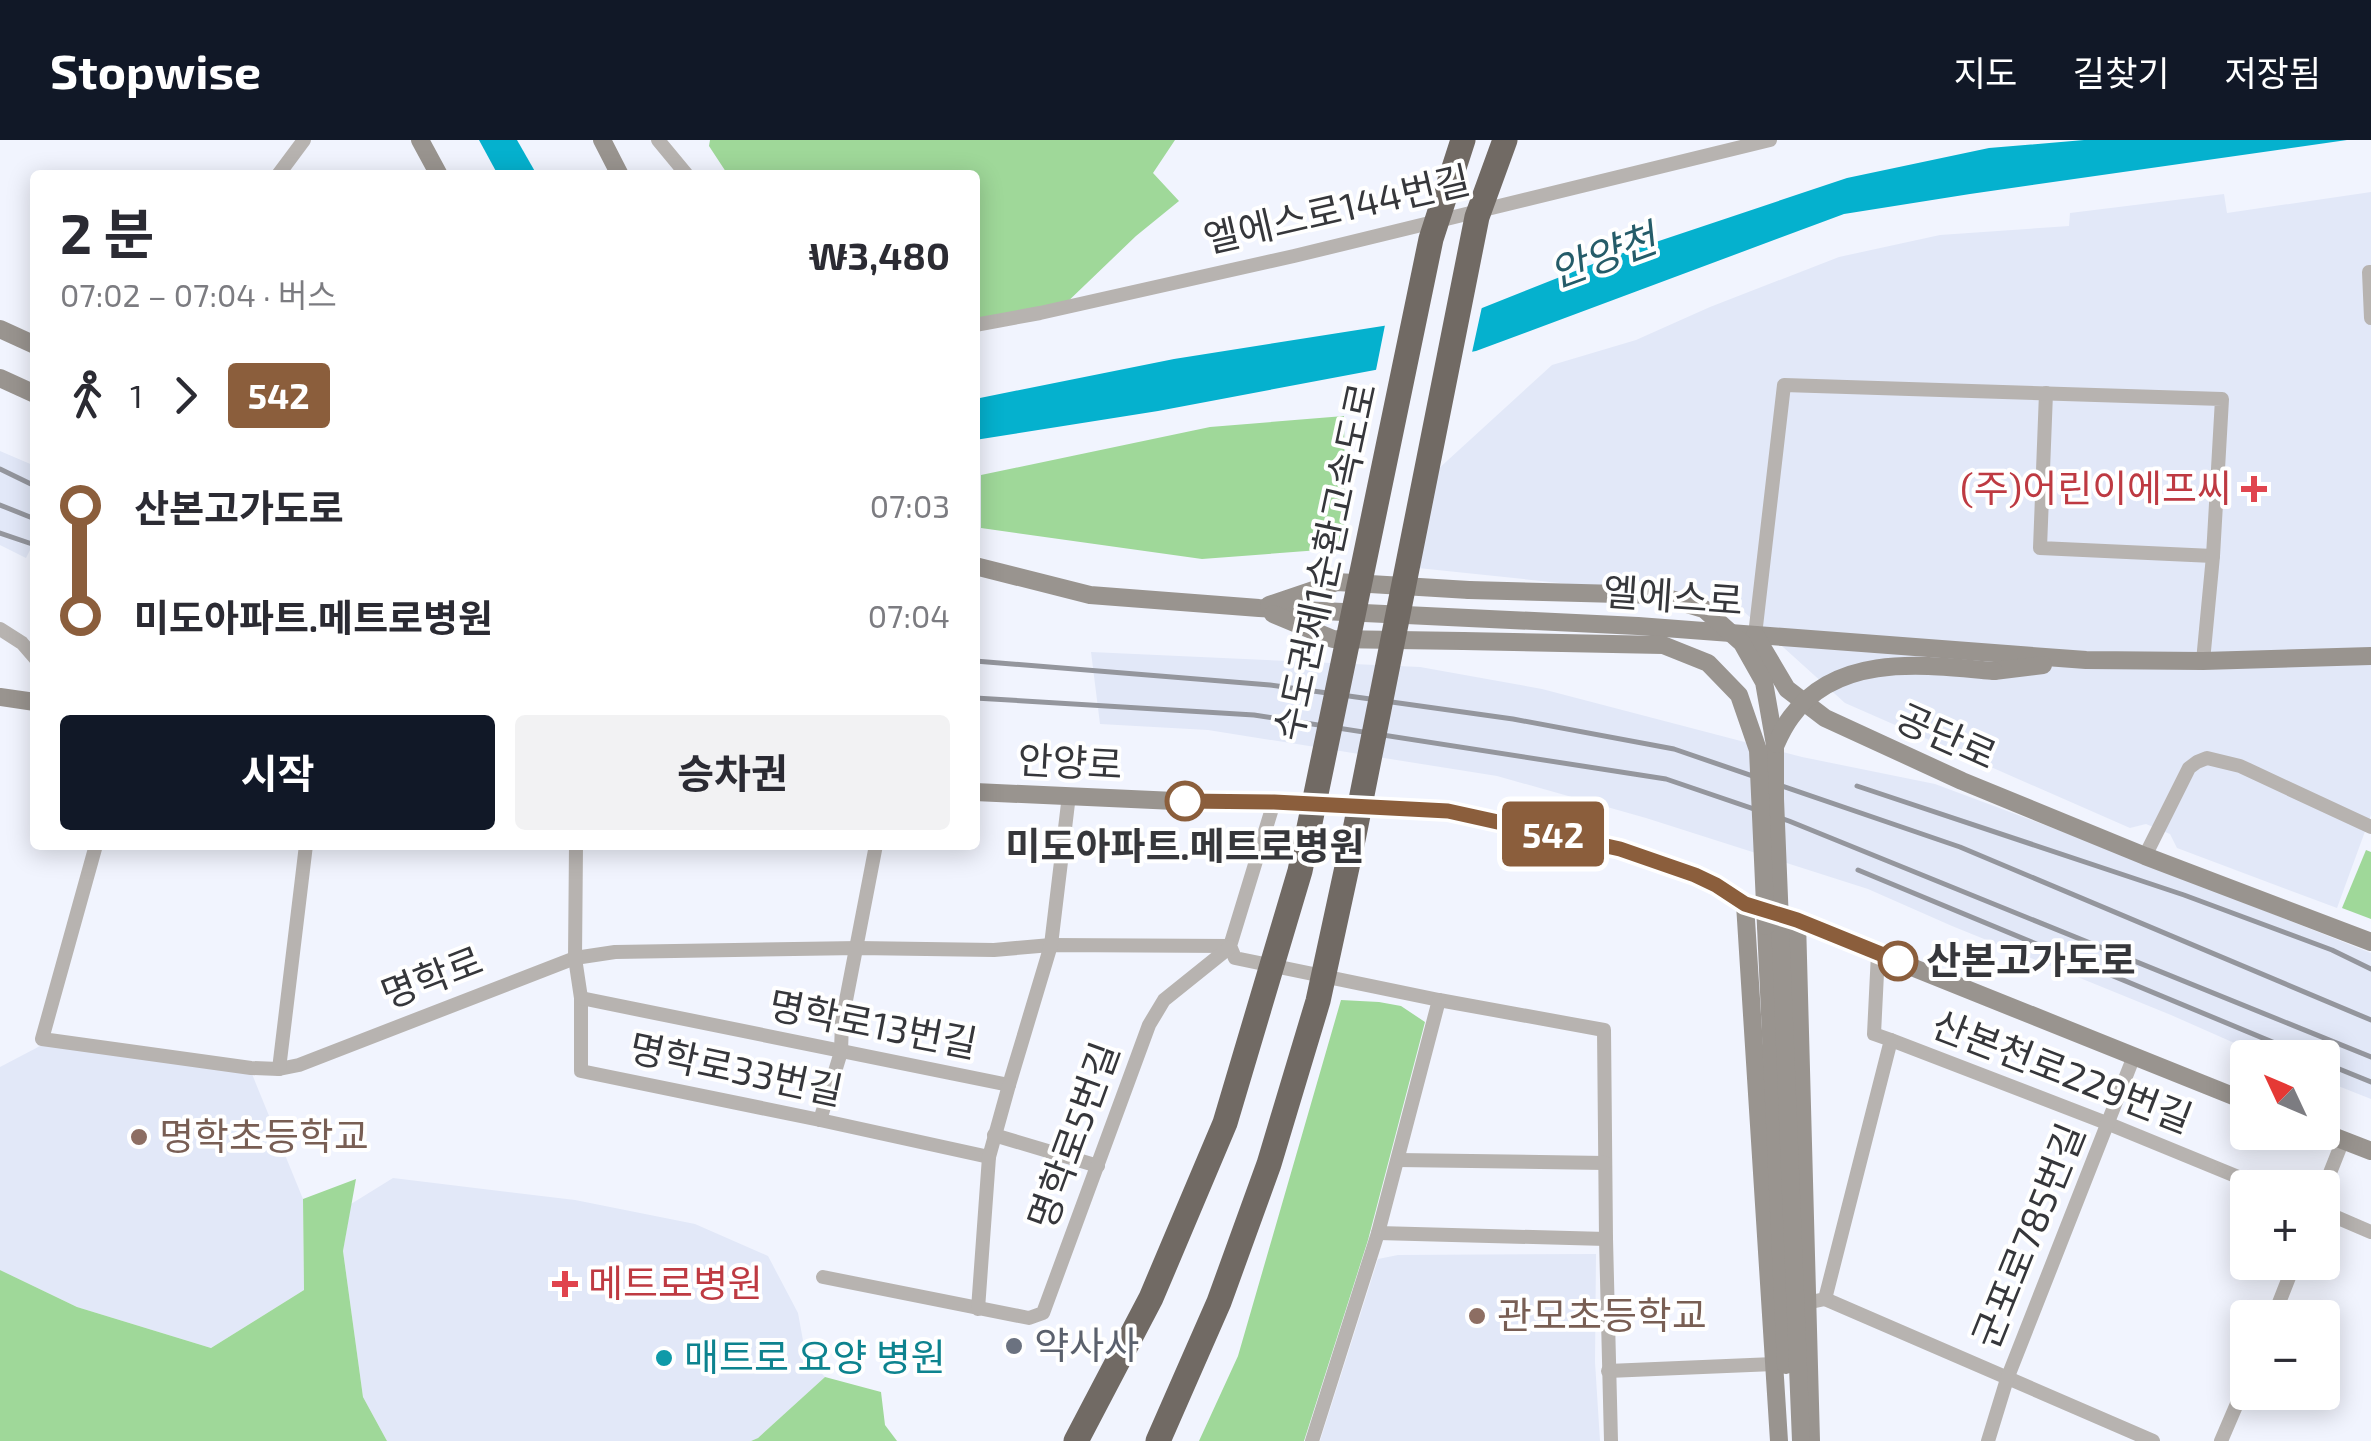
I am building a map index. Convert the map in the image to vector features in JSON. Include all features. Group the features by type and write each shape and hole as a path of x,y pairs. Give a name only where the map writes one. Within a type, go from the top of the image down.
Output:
{"highway":[{"name":"수도권제1순환고속도로","path":"1076,1441 1151,1298 1231,1105 1300,871 1431,239 1462,140"},
{"name":"수도권제1순환고속도로","path":"1158,1441 1232,1268 1269,1164 1318,1002 1477,217 1505,140"}],"street":[{"path":"282,170 304,140"},
{"path":"420,140 435,170"},
{"path":"602,140 617,170"},
{"path":"658,140 683,170"},
{"name":"엘에스로144번길","path":"980,323 1294,256 1770,140"},
{"path":"2371,272 2371,318"},
{"path":"0,329 30,344"},
{"path":"0,378 30,392"},
{"path":"1755,634 1784,385 2222,398 2203,661"},
{"path":"2046,393 2040,548 2213,556"},
{"name":"엘에스로","path":"980,567 1090,595 1259,608 1638,626 2086,660 2371,656"},
{"path":"1259,608 1337,582 1469,590 1657,594 1704,610 1742,643 1764,682 1776,745 1800,1441"},
{"path":"1259,608 1332,639 1664,646 1708,663 1740,695 1758,750 1790,1441"},
{"path":"0,629 30,652"},
{"name":"공단로","path":"1755,634 1787,689 1825,718 1962,781 2371,942"},
{"path":"1776,745 1789,718 1803,702 1845,675 1882,666 1994,671 2086,660"},
{"path":"0,697 30,701"},
{"path":"2145,856 2189,768 2207,758 2240,766 2371,827"},
{"name":"안양로","path":"980,792 1448,811 1620,849 1695,875 1745,904 1797,920 2230,1095"},
{"path":"1051,945 1069,795"},
{"path":"1274,802 1230,946 1236,958 1604,1030 1611,1441"},
{"name":"명학로","path":"95,850 42,1039 251,1068 299,1066 575,958 616,952 1230,946"},
{"path":"279,1069 305,850"},
{"name":"명학로33번길","path":"576,850 575,958 581,998 581,1072 989,1157"},
{"path":"820,1120 841,1052 842,1021 875,850"},
{"path":"1745,904 1780,1441"},
{"path":"1797,920 1816,1301 1811,1441"},
{"name":"명학로13번길","path":"581,998 1009,1085 1051,945"},
{"name":"명학로5번길","path":"823,1278 1028,1318 1043,1313 1150,1025 1164,1000 1230,946"},
{"path":"1816,1301 1891,1040 1874,1034 1878,953"},
{"path":"1312,1441 1378,1233 1439,1000"},
{"name":"산본천로229번길","path":"1891,1040 2230,1174"},
{"name":"군포로785번길","path":"1988,1441 2007,1379 2134,1056"},
{"name":"명학로5번길","path":"978,1309 989,1157 1009,1085"},
{"path":"994,1134 1098,1166"},
{"path":"2340,1139 2371,1151"},
{"path":"2331,1170 2343,1140"},
{"path":"1398,1160 1605,1162"},
{"path":"2340,1219 2371,1232"},
{"path":"1378,1233 1606,1239"},
{"path":"1816,1301 2153,1441"},
{"path":"1608,1371 1774,1364"},
{"path":"2222,1441 2235,1410"}],"shaded area":[{"path":"2371,192 2371,815 2337,908 2177,848 2170,834 2146,824 2130,828 1845,703 1732,601 1418,568 1436,471 1552,365 1636,340 1839,257 1940,235 2069,226 2070,213 2224,194 2227,213"},
{"path":"0,451 30,464 30,550 26,558 0,545"},
{"path":"1091,652 1420,667 1542,689 1802,757 1935,784 2371,953 2371,1099 2340,1087 2340,1040 2230,1041 1868,889 1646,818 1497,776 1208,730 1100,724"},
{"name":"명학초등학교","path":"42,1045 252,1074 303,1199 304,1290 211,1348 77,1307 0,1270 0,1067"},
{"name":"메트로병원","path":"393,1178 575,1200 695,1224 768,1256 798,1313 806,1357 825,1377 751,1441 387,1441 363,1397 343,1251 351,1204"},
{"name":"관모초등학교","path":"1596,1254 1595,1362 1600,1441 1320,1441 1378,1259 1398,1255"}],"green space":[{"path":"710,140 1175,140 1153,173 1179,201 1061,308 980,324 980,170 725,170 709,146"},
{"path":"1344,416 1346,548 1202,559 981,528 981,475 1210,427"},
{"path":"2366,850 2371,852 2371,919 2342,908"},
{"path":"1341,1000 1401,1006 1425,1022 1368,1240 1304,1441 1199,1441 1238,1356"},
{"path":"356,1179 343,1251 363,1397 387,1441 0,1441 0,1270 77,1307 211,1348 304,1290 303,1199"},
{"path":"825,1377 881,1392 885,1425 897,1441 751,1441 758,1438"}],"water":[{"path":"479,140 517,140 534,170 495,170"},
{"path":"2084,140 2347,140 1844,214 1476,351 1158,411 980,439 980,398 1174,359 1472,312 1608,258 1847,178 1989,148"}],"pier":[{"path":"1483,302 1471,357 1375,375 1386,320"}],"railway":[{"path":"0,469 30,484"},
{"path":"0,505 30,517"},
{"path":"0,533 30,543"},
{"path":"980,661 1270,685 1513,719 1674,749 1960,847 2371,1020"},
{"path":"980,698 1254,715 1666,779 1789,821 2371,1057"},
{"path":"1857,786 2184,895 2332,950 2371,969"},
{"path":"1858,870 2268,1040"},
{"path":"2340,1069 2371,1082"}],"bus line":[{"name":"542","path":"1185,801 1448,811 1620,849 1695,875 1745,904 1797,920 1898,961"}],"place":[{"name":"(주)어린이에프씨","path":"2254,489"},
{"name":"미도아파트.메트로병원","path":"1185,801"},
{"name":"산본고가도로","path":"1898,961"},
{"name":"명학초등학교","path":"139,1137"},
{"name":"메트로병원","path":"565,1284"},
{"name":"관모초등학교","path":"1477,1316"},
{"name":"약사사","path":"1014,1346"},
{"name":"매트로 요양 병원","path":"664,1358"}],"water label":[{"name":"안양천","path":"1603,256"}]}
